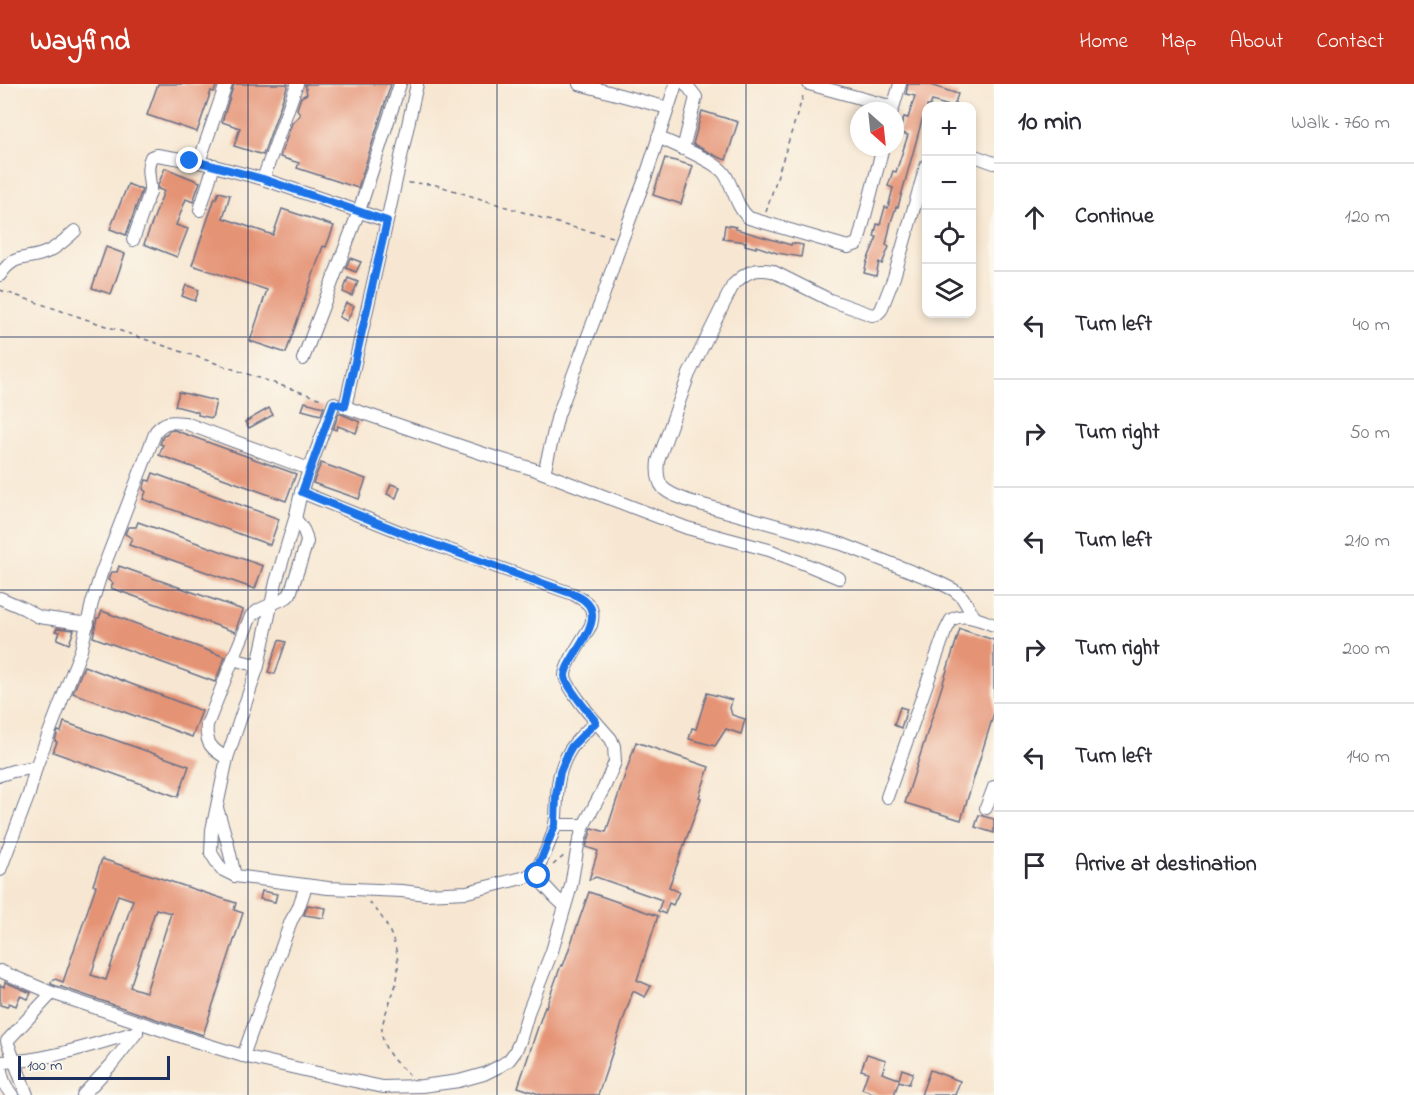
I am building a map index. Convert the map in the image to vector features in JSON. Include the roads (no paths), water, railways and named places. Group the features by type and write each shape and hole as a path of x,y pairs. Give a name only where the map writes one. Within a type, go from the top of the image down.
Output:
{"street":[{"path":"199,162 226,84"},
{"path":"263,179 297,84"},
{"path":"303,358 359,211 400,84"},
{"path":"417,84 345,406 487,456 544,473 687,528 769,550 839,578"},
{"path":"579,84 665,108"},
{"path":"642,177 658,137 669,84"},
{"path":"544,473 558,415 559,398 600,298 665,108 676,84"},
{"path":"683,149 696,98 686,84"},
{"path":"894,102 900,84"},
{"path":"807,89 862,102"},
{"path":"658,137 710,162 723,171 744,214 749,218 848,247 857,244 859,239 881,156"},
{"path":"133,240 150,192 148,165 151,157 157,155 214,165 263,179 387,221"},
{"path":"975,156 994,163"},
{"path":"200,210 214,165"},
{"path":"922,183 894,277 881,310 877,314 872,315 830,300 772,271 762,269 751,271 733,285 689,374 657,461 656,475 660,486 668,494 842,544 938,582 962,597 975,618"},
{"path":"0,275 14,260 49,252 75,231"},
{"path":"334,403 302,492 276,582 258,666 227,758 212,830 211,852 221,869 235,876 306,886 426,894 467,892 533,873 555,825 556,795 560,772 572,746 596,722"},
{"path":"0,870 29,794 36,767 81,650 101,574 156,431 162,424 185,423 309,469"},
{"path":"0,971 139,1028 243,1056 383,1087 422,1086 459,1081 484,1074 500,1066 515,1052 552,951 571,886 584,825 615,762 614,746 606,732 571,689 565,675 591,625 590,606 585,600 573,594 410,536 302,492"},
{"path":"227,758 212,748 206,734 207,725 251,616 290,594 307,542 303,527 295,519"},
{"path":"0,598 39,617 88,624"},
{"path":"887,797 951,620 963,616 994,624"},
{"path":"233,659 258,666"},
{"path":"0,775 36,767"},
{"path":"986,808 994,787"},
{"path":"217,807 235,876"},
{"path":"555,825 584,825"},
{"path":"533,873 565,906"},
{"path":"243,1056 291,921 306,886"},
{"path":"27,1095 15,1062 3,1041 52,993"},
{"path":"12,1095 3,1081 0,1063 15,1062 82,1047 139,1028"},
{"path":"82,1095 111,1065 139,1028"}]}
